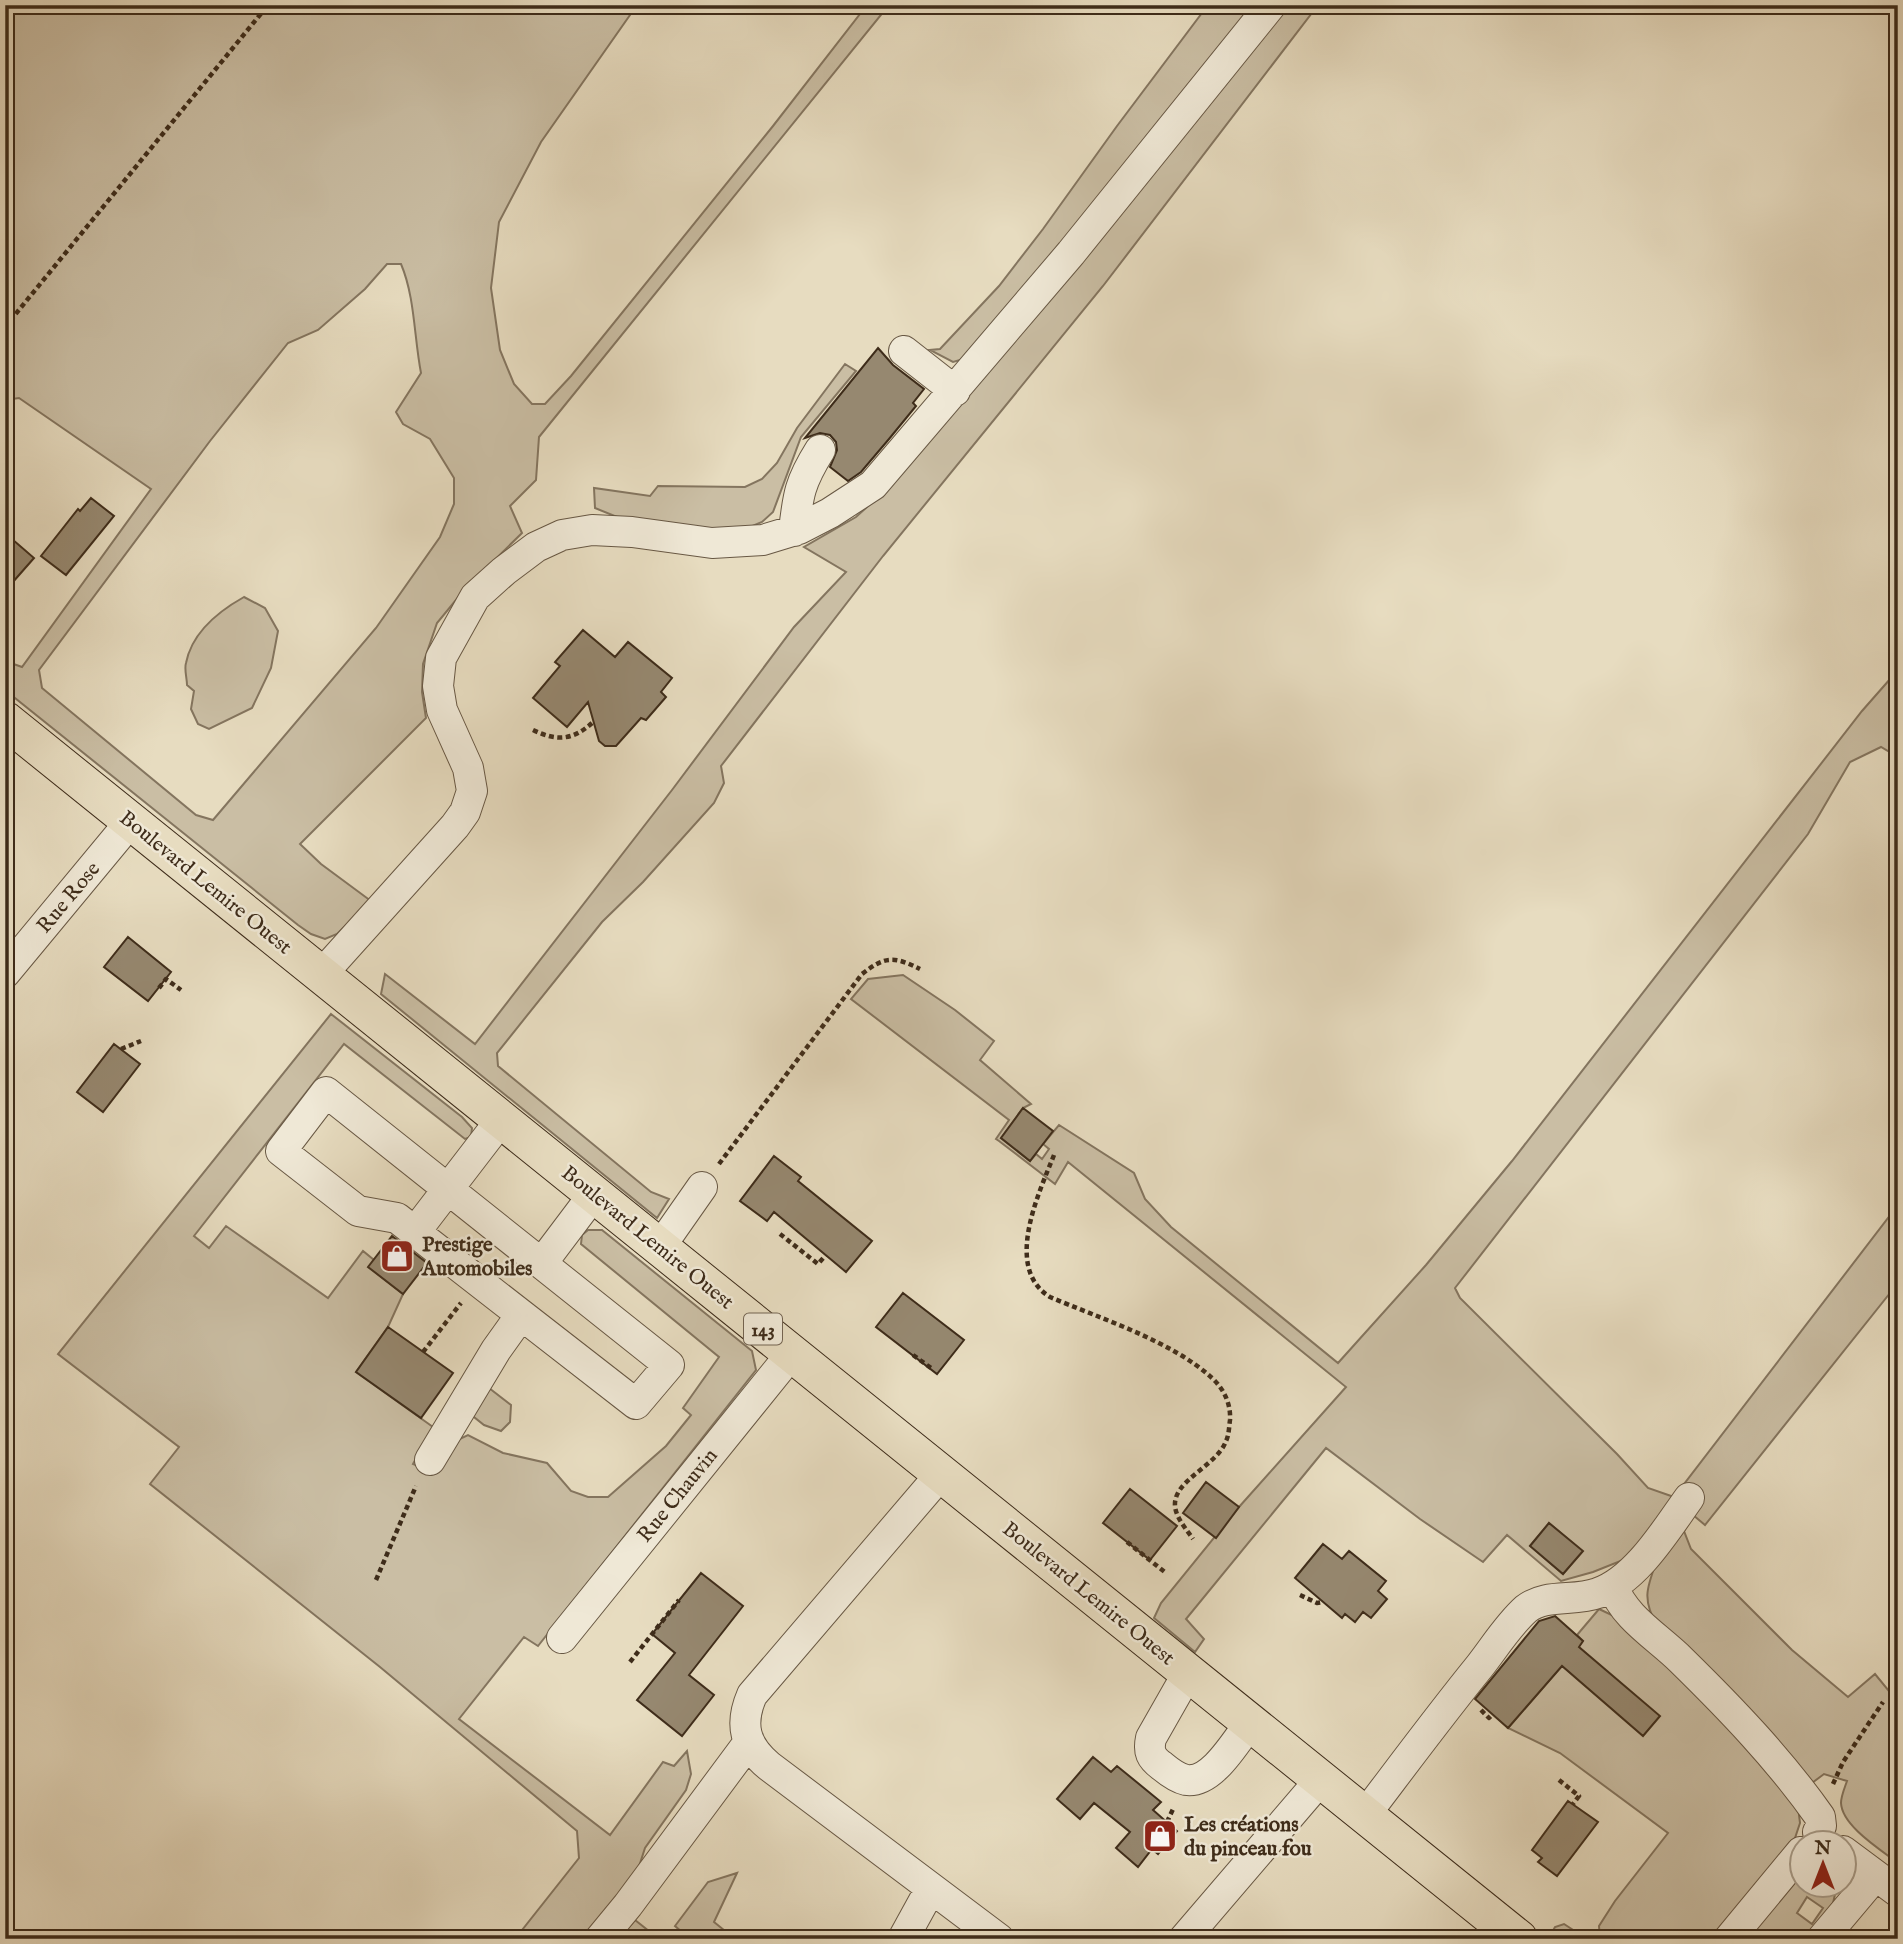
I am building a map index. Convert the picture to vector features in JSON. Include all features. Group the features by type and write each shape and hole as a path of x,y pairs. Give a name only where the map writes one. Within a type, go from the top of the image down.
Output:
{"main road":[{"name":"Boulevard Lemire Ouest","path":"5,720 1519,1939"}],"street":[{"path":"321,975 465,812 472,791 468,768 442,710 438,687 441,658 475,597 536,547 562,535 592,530 735,543 763,540 794,531 830,513 873,485 1071,253 1271,5"},
{"path":"904,351 955,391"},
{"path":"794,531 798,494 804,475 820,450"},
{"name":"Rue Rose","path":"5,973 131,821"},
{"path":"326,1092 669,1365 636,1404 415,1232 397,1218 358,1211 281,1151 326,1092"},
{"path":"415,1232 502,1120"},
{"path":"660,1247 702,1187"},
{"path":"542,1263 594,1194"},
{"path":"430,1460 496,1350 521,1315"},
{"name":"Rue Chauvin","path":"562,1638 792,1353"},
{"path":"942,1474 751,1695 744,1725 756,1755 769,1766 999,1939"},
{"path":"1365,1815 1523,1612 1544,1600 1579,1598 1597,1594 1613,1586 1640,1563 1689,1498"},
{"path":"1613,1586 1622,1606 1680,1659 1755,1736 1810,1828"},
{"path":"1188,1673 1151,1738 1148,1749 1153,1760 1186,1780 1201,1777 1215,1769 1250,1723"},
{"path":"600,1939 749,1742"},
{"path":"1184,1939 1321,1779"},
{"path":"1822,1939 1886,1884 1857,1862"},
{"path":"1729,1939 1787,1870"},
{"path":"903,1939 931,1888"}],"path":[{"path":"5,327 268,5"},
{"path":"533,730 547,737 565,739 580,733 592,723"},
{"path":"702,1187 862,974 886,959 901,960 920,968"},
{"path":"159,988 166,979 181,990"},
{"path":"121,1049 141,1041"},
{"path":"1045,1155 1052,1161"},
{"path":"1054,1155 1032,1209 1027,1243 1028,1260 1037,1286 1050,1297 1157,1343 1196,1365 1214,1380 1228,1402 1230,1412 1226,1442 1210,1464 1180,1489 1176,1497 1177,1511 1193,1539"},
{"path":"780,1234 818,1264 826,1255"},
{"path":"423,1352 478,1281"},
{"path":"913,1355 930,1368"},
{"path":"376,1580 430,1460"},
{"path":"1127,1542 1166,1573"},
{"path":"1300,1595 1317,1603 1323,1602"},
{"path":"630,1662 679,1600"},
{"path":"1818,1828 1843,1762 1883,1702"},
{"path":"1559,1780 1579,1796 1573,1804"}],"shaded area":[{"path":"5,5 637,5 541,142 499,222 491,288 500,350 514,384 532,404 545,404 571,376 773,126 867,5 889,5 539,437 536,480 510,506 522,533 465,589 437,623 423,664 422,692 426,718 300,844 321,864 371,901 337,934 325,939 298,925 5,690 5,661 22,667 151,489 19,398 5,400","holes":["387,264 401,264 412,303 421,373 396,412 403,424 430,439 454,478 454,504 440,537 376,628 213,820 196,815 42,688 39,670 210,441 288,343 318,330 365,289"]},
{"path":"1208,5 1260,5 974,356 953,362 930,350 940,349 999,286"},
{"path":"1281,5 1318,5 1103,286 883,556 721,766 724,783 714,803 643,882 602,922 497,1053 498,1066 651,1192 669,1199 657,1218 381,994 385,974 475,1044 672,790 794,627 846,572 804,547 856,517 888,488"},
{"path":"845,364 856,371 801,437 773,512 762,522 743,530 709,534 627,521 595,508 594,488 650,496 658,486 745,487 762,479 777,463 797,428"},
{"path":"244,597 265,608 278,631 271,668 252,708 209,729 198,724 191,709 194,691 187,685 186,663 200,632 225,609"},
{"path":"1898,670 1898,757 1881,747 1850,762 1808,834 1455,1288 1460,1298 1648,1488 1674,1497 1898,1205 1898,1283 1705,1525 1693,1515 1684,1531 1691,1549 1792,1650 1848,1697 1875,1674 1898,1702 1898,1863 1857,1831 1843,1812 1842,1795 1847,1781 1824,1774 1812,1783 1658,1627 1649,1608 1648,1591 1659,1555 1628,1558 1561,1581 1507,1535 1483,1562 1420,1519 1326,1448 1186,1619 1204,1639 1195,1652 1154,1618 1161,1603 1239,1507 1346,1387 1068,1162 1055,1184 996,1139 1009,1120 851,999 868,979 903,975 955,1010 994,1041 980,1060 1031,1104 1023,1108 1001,1138 1030,1161 1036,1154 1042,1159 1049,1149 1043,1144 1059,1125 1134,1173 1145,1199 1171,1227 1338,1363 1426,1265 1512,1161 1862,711","holes":["1549,1523 1582,1551 1563,1574 1530,1546"]},
{"path":"331,1014 462,1117 472,1128 471,1137 465,1139 344,1044 194,1236 209,1248 226,1226 328,1298 363,1251 374,1260 369,1267 403,1294 388,1327 356,1372 433,1427 413,1464 435,1473 449,1444 468,1435 503,1453 547,1463 571,1491 588,1497 608,1497 666,1446 691,1415 683,1408 719,1357 581,1244 582,1235 588,1230 602,1230 752,1351 756,1370 538,1646 524,1637 459,1719 610,1835 663,1762 674,1766 687,1751 691,1774 686,1790 645,1848 634,1882 591,1939 515,1939 579,1858 577,1831 380,1667 150,1484 179,1447 58,1354"},
{"path":"489,1388 511,1405 510,1422 501,1431 484,1425 469,1413"},
{"path":"1599,1609 1633,1625 1797,1799 1800,1823 1798,1828 1787,1828 1787,1853 1716,1939 1600,1939 1599,1926 1615,1901 1668,1833 1560,1753 1508,1728 1583,1641 1577,1635"},
{"path":"737,1873 714,1922 735,1939 690,1939 675,1926 708,1882"},
{"path":"1787,1888 1787,1898 1806,1898 1797,1913 1812,1924 1823,1908 1808,1898 1834,1898 1832,1908 1806,1939 1738,1939"},
{"path":"635,1920 659,1939 618,1939"},
{"path":"1564,1924 1587,1939 1554,1939 1550,1936 1555,1927"}],"building":[{"path":"878,348 893,365 924,389 913,403 916,406 889,439 861,472 848,481 830,467 837,450 836,442 830,435 820,433 805,438"},
{"path":"91,498 114,516 66,575 41,556 78,509 80,511"},
{"path":"5,533 34,558 5,591"},
{"path":"583,630 615,657 628,642 672,678 661,692 666,697 646,720 641,718 616,746 605,746 599,741 588,702 567,727 533,698 560,666 555,662"},
{"path":"128,937 171,972 148,1001 104,967"},
{"path":"114,1044 140,1064 103,1112 77,1092"},
{"path":"1023,1108 1053,1131 1030,1161 1001,1138"},
{"path":"774,1156 801,1177 798,1181 872,1241 846,1272 774,1212 767,1221 740,1201"},
{"path":"392,1236 427,1263 403,1294 368,1267"},
{"path":"903,1293 964,1340 937,1374 876,1327"},
{"path":"388,1327 453,1373 421,1418 356,1372"},
{"path":"1206,1482 1239,1507 1216,1538 1183,1513"},
{"path":"1130,1489 1177,1526 1150,1560 1103,1523"},
{"path":"1549,1523 1583,1551 1563,1574 1530,1546"},
{"path":"1323,1544 1342,1559 1349,1551 1386,1581 1378,1591 1387,1599 1371,1618 1363,1612 1355,1622 1345,1614 1342,1618 1295,1578"},
{"path":"701,1573 743,1606 689,1675 714,1695 682,1736 637,1700 675,1653 652,1634"},
{"path":"1555,1616 1583,1641 1579,1647 1660,1716 1643,1736 1562,1666 1508,1728 1475,1699 1539,1621"},
{"path":"1093,1757 1111,1772 1117,1766 1161,1802 1153,1810 1177,1831 1158,1854 1152,1849 1138,1867 1116,1848 1130,1832 1094,1803 1080,1819 1057,1799"},
{"path":"1568,1801 1598,1822 1557,1876 1538,1862 1542,1858 1532,1850"}],"place":[{"name":"Prestige Automobiles","path":"397,1256"},
{"name":"Les créations du pinceau fou","path":"1160,1836"}]}
